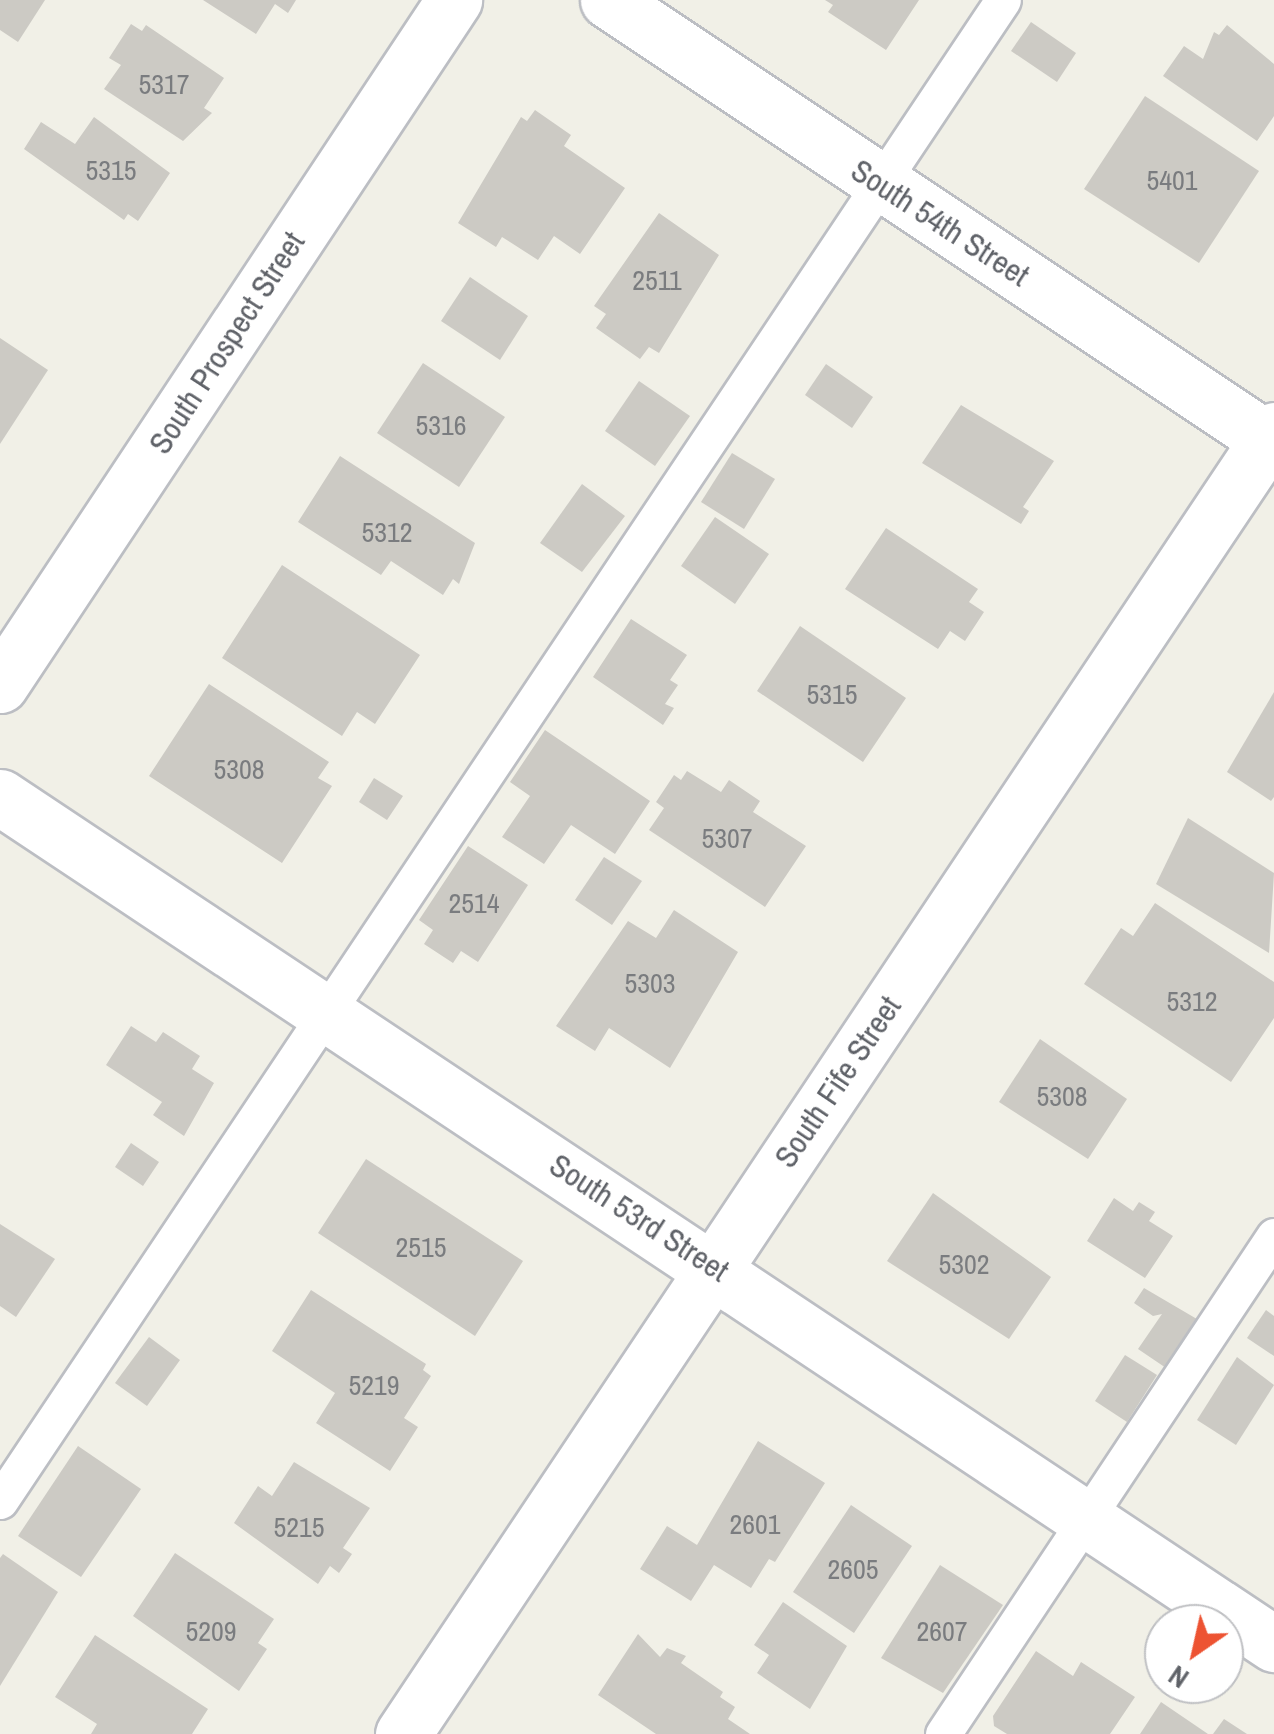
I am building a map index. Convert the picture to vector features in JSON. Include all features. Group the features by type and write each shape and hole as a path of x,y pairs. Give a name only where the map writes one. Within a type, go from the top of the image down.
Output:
{"street":[{"name":"South Prospect Street","path":"0,685 454,0"},
{"name":"South 54th Street","path":"608,0 877,182 1272,438"},
{"name":"South Fife Street","path":"403,1734 1272,438"},
{"name":"South 53rd Street","path":"0,797 714,1267 1084,1521 1274,1644"}],"lane":[{"path":"0,1501 877,182 1004,0"},
{"path":"943,1734 1274,1236"}],"building":[{"path":"0,0 45,0 18,42 0,30"},
{"path":"203,0 296,0 288,13 275,4 256,34"},
{"path":"825,0 919,0 886,50 828,12 833,5"},
{"path":"1031,22 1076,53 1057,82 1011,51"},
{"path":"131,24 142,31 146,25 224,78 204,108 212,113 183,141 104,89 121,65 109,58"},
{"path":"1227,25 1274,64 1274,116 1257,141 1163,76 1184,46 1203,59 1214,32 1219,35"},
{"path":"1145,96 1259,171 1199,263 1084,189"},
{"path":"535,110 571,135 564,146 625,188 580,254 554,236 538,260 502,237 496,247 458,223 521,117 527,121"},
{"path":"94,117 170,173 138,221 128,214 124,220 24,149 41,122 75,144"},
{"path":"659,213 719,255 659,353 649,347 640,359 596,328 606,314 594,306"},
{"path":"470,277 528,316 500,360 441,321"},
{"path":"0,338 48,370 0,444"},
{"path":"423,363 505,417 459,487 377,433"},
{"path":"826,364 873,397 852,428 805,395"},
{"path":"639,381 690,416 655,466 605,431"},
{"path":"961,405 1054,461 1023,507 1029,511 1021,524 922,463"},
{"path":"732,453 775,479 744,529 701,502"},
{"path":"340,456 475,543 459,584 453,579 443,595 391,561 381,575 298,522"},
{"path":"582,484 625,516 582,572 540,543"},
{"path":"715,517 769,554 735,604 681,566"},
{"path":"886,528 978,589 969,602 984,612 965,641 950,631 938,649 845,589"},
{"path":"282,565 420,655 375,724 357,712 342,736 222,658"},
{"path":"631,619 687,655 670,680 678,685 665,704 674,708 663,725 593,677"},
{"path":"800,626 906,698 863,762 757,691"},
{"path":"209,684 329,762 318,778 332,786 282,863 149,776"},
{"path":"1274,692 1274,797 1271,801 1227,772"},
{"path":"545,730 650,801 615,854 571,825 544,864 502,837 530,796 510,782"},
{"path":"687,771 721,792 729,780 760,801 753,812 806,846 765,907 649,830 664,808 656,802 674,775 681,780"},
{"path":"374,778 403,796 387,820 359,802"},
{"path":"1188,818 1274,873 1269,953 1156,884"},
{"path":"468,846 528,885 478,962 461,951 453,963 424,944 433,930 419,920"},
{"path":"604,857 642,881 612,925 575,900"},
{"path":"1155,903 1274,982 1274,1018 1231,1082 1084,984 1121,928 1133,936"},
{"path":"674,910 738,952 670,1068 609,1028 595,1051 556,1026 628,921 656,938"},
{"path":"131,1026 156,1042 163,1032 200,1056 192,1069 214,1083 184,1136 153,1115 162,1102 106,1065"},
{"path":"1040,1039 1127,1099 1088,1159 999,1102"},
{"path":"131,1143 159,1162 143,1186 115,1167"},
{"path":"366,1159 523,1261 475,1336 318,1233"},
{"path":"933,1193 1051,1277 1009,1339 887,1261"},
{"path":"1114,1198 1133,1211 1139,1202 1155,1212 1149,1221 1173,1236 1145,1278 1087,1241"},
{"path":"0,1224 55,1259 16,1317 0,1306"},
{"path":"1144,1288 1202,1322 1169,1370 1138,1349 1162,1314 1153,1316 1134,1303"},
{"path":"311,1290 426,1364 423,1370 431,1376 404,1418 418,1427 390,1471 316,1423 335,1393 272,1351"},
{"path":"1266,1310 1274,1316 1274,1356 1247,1338"},
{"path":"149,1337 180,1360 147,1406 115,1383"},
{"path":"1125,1355 1157,1375 1127,1422 1095,1401"},
{"path":"1237,1357 1274,1385 1236,1445 1197,1420"},
{"path":"758,1441 825,1483 775,1562 769,1559 751,1588 714,1565 691,1601 640,1569 667,1526 697,1545"},
{"path":"78,1446 141,1489 81,1577 18,1536"},
{"path":"294,1462 370,1508 343,1548 352,1554 339,1573 330,1566 318,1584 234,1523 258,1486 272,1496"},
{"path":"851,1505 912,1546 854,1633 793,1592"},
{"path":"175,1553 274,1619 258,1643 267,1649 239,1691 133,1616"},
{"path":"3,1554 58,1592 0,1686 0,1558"},
{"path":"940,1565 1003,1605 943,1693 881,1658"},
{"path":"783,1602 847,1646 810,1709 757,1673 769,1655 754,1645"},
{"path":"638,1634 660,1657 667,1648 686,1656 681,1663 723,1692 720,1697 735,1707 728,1719 750,1734 656,1734 598,1695"},
{"path":"95,1635 208,1709 192,1734 91,1734 97,1724 55,1697"},
{"path":"1036,1651 1073,1676 1081,1662 1135,1697 1110,1734 1007,1734 994,1726 993,1716"},
{"path":"1160,1704 1164,1704 1208,1734 1140,1734"},
{"path":"1224,1719 1247,1734 1213,1734"}]}
